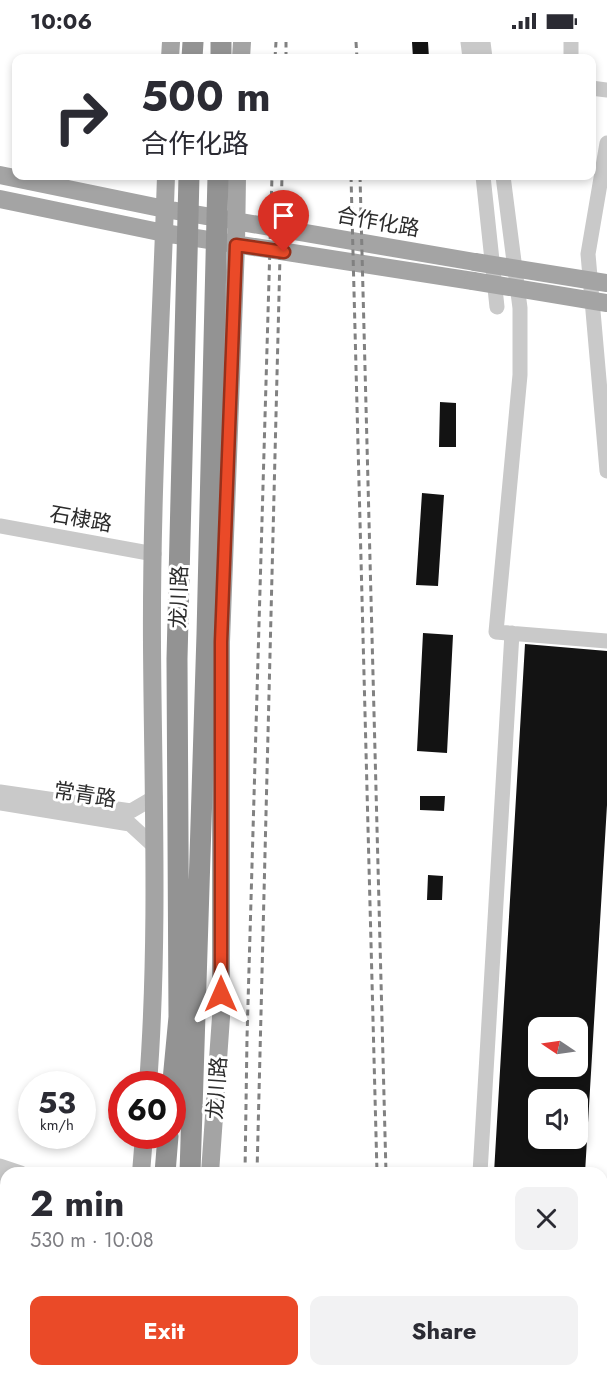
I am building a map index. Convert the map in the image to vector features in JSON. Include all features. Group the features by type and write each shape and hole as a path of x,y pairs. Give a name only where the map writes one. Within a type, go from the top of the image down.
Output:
{"highway":[{"name":"龙川路","path":"174,1071 179,1017 177,659 189,180"},
{"name":"龙川路","path":"190,1167 206,658 227,244 226,219 219,180"},
{"path":"165,1167 167,1149"}],"main road":[{"name":"合作化路","path":"24,180 165,209 607,283"},
{"name":"龙川路","path":"149,1071 152,1029 155,847 152,645 166,180"},
{"name":"龙川路","path":"226,219 236,180"},
{"name":"合作化路","path":"0,199 227,244 607,303"},
{"name":"龙川路","path":"210,1167 221,1017 221,642 227,244"},
{"path":"141,1167 143,1149"}],"street":[{"path":"607,143 588,254 607,471"},
{"path":"483,180 497,307"},
{"path":"504,180 520,308 520,375 496,632 607,641"},
{"name":"石棣路","path":"0,519 154,551"},
{"name":"石棣路","path":"0,526 154,551"},
{"path":"480,1167 512,633"},
{"name":"常青路","path":"0,792 131,811 155,797"},
{"name":"常青路","path":"0,803 130,824 155,847"}],"building":[{"path":"412,42 428,42 429,54 413,54"},
{"path":"440,402 456,403 456,447 439,447"},
{"path":"422,493 444,495 438,586 416,585"},
{"path":"423,633 453,635 447,753 417,751"},
{"path":"525,644 607,651 607,805 588,1123 588,1089 528,1089 528,1149 586,1149 585,1167 494,1167"},
{"path":"420,796 445,796 444,811 420,810"},
{"path":"428,875 443,876 442,900 427,900"}],"railway":[{"path":"275,54 276,42"},
{"path":"286,42 286,54"},
{"path":"356,42 357,54"},
{"path":"245,1167 272,180"},
{"path":"257,1167 282,180"},
{"path":"351,180 377,1167"},
{"path":"360,180 386,1167"}],"route":[{"path":"221,994 221,642 236,245 284,252"}]}
